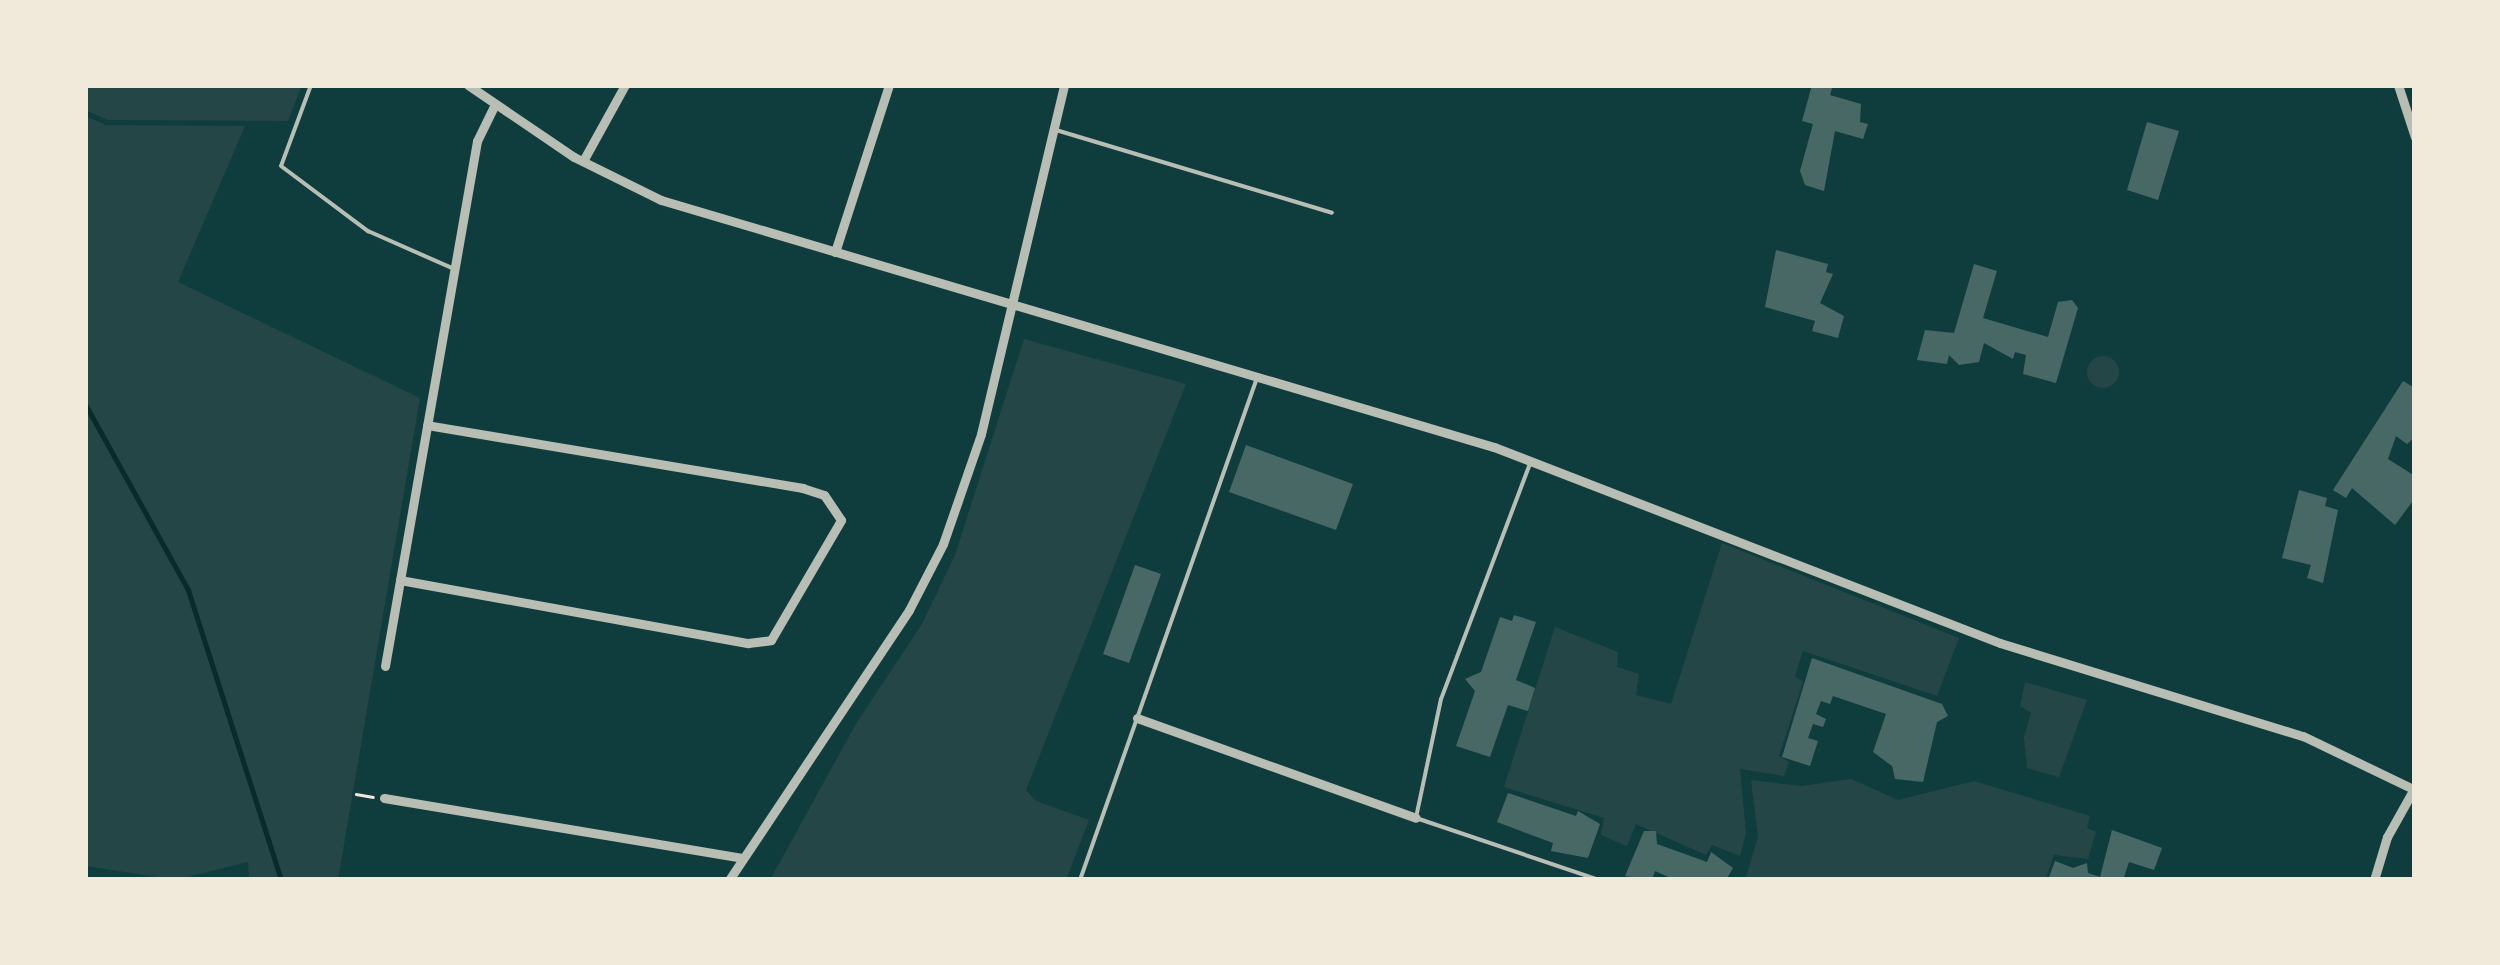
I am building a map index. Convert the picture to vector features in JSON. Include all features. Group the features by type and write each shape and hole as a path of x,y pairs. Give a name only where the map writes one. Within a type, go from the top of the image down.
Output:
{"street":[{"path":"468,85 494,106 583,161 661,200 1531,460 2000,642 2304,736 2414,788 2374,880"},
{"path":"583,161 625,85"},
{"path":"835,252 888,85"},
{"path":"729,880 909,610 943,544 981,434 1064,85"},
{"path":"2398,85 2415,138"},
{"path":"385,666 477,141 494,106"},
{"path":"400,580 748,643 772,640 841,520 824,495 804,488 427,425"},
{"path":"1137,718 1416,818"},
{"path":"384,798 742,858"}],"lane":[{"path":"311,85 281,166 368,230 454,269"},
{"path":"1051,129 1332,213"},
{"path":"1080,880 1257,378"},
{"path":"1531,460 1441,699 1416,818 1599,880"}],"shaded area":[{"path":"85,85 302,85 288,121 108,120 85,110"},
{"path":"85,116 106,125 245,126 178,282 420,398 338,880 249,880 248,862 176,880 85,866"},
{"path":"1024,339 1186,384 1026,790 1036,801 1089,820 1066,880 770,880 857,722 922,624 955,555"},
{"path":"2103,356 2115,360 2119,372 2115,384 2103,388 2091,384 2087,372 2091,360"},
{"path":"1722,543 1959,638 1937,696 1803,651 1795,676 1803,682 1779,756 1789,762 1784,776 1740,769 1746,833 1740,856 1712,845 1706,855 1636,824 1627,846 1601,835 1604,818 1504,787 1555,627 1618,652 1617,667 1639,674 1636,695 1671,704"},
{"path":"2025,682 2087,700 2059,777 2027,768 2024,737 2031,713 2020,706"},
{"path":"1851,779 1898,800 1974,781 2090,816 2087,828 2096,832 2088,859 2054,855 2045,880 1745,880 1758,837 1751,780 1802,786"}],"building":[{"path":"1812,85 1833,85 1830,95 1861,104 1860,122 1868,124 1863,139 1835,131 1824,191 1805,185 1800,171 1813,124 1802,121"},
{"path":"2147,122 2179,131 2158,200 2127,190"},
{"path":"1776,250 1828,264 1826,272 1833,274 1820,303 1844,316 1838,338 1812,331 1815,321 1765,307"},
{"path":"1974,264 1997,271 1983,318 2048,337 2058,302 2072,300 2078,308 2056,383 2023,374 2026,355 2015,352 2013,359 1984,343 1979,362 1959,365 1949,355 1947,364 1917,360 1925,330 1954,333"},
{"path":"2403,381 2415,388 2415,437 2407,444 2396,436 2388,459 2415,476 2415,498 2395,525 2352,488 2346,498 2333,490"},
{"path":"1246,445 1353,484 1336,530 1229,492"},
{"path":"2299,490 2327,498 2325,506 2338,510 2323,583 2307,578 2311,565 2282,558"},
{"path":"1135,565 1161,574 1129,663 1103,654"},
{"path":"1514,615 1536,622 1516,680 1535,688 1528,711 1508,705 1490,757 1456,746 1475,691 1465,679 1481,672 1500,617 1512,621"},
{"path":"1812,658 1942,704 1948,716 1937,722 1923,782 1895,779 1892,766 1873,752 1886,714 1833,696 1830,704 1821,701 1816,714 1826,719 1823,727 1813,724 1808,738 1818,741 1810,766 1782,757"},
{"path":"1508,793 1576,816 1578,811 1600,824 1588,858 1551,851 1553,843 1497,822"},
{"path":"2112,830 2162,848 2154,870 2129,862 2123,880 2048,880 2055,861 2073,868 2087,863 2088,873 2100,877"},
{"path":"1644,831 1656,831 1657,844 1707,862 1711,852 1733,868 1726,880 1675,880 1655,871 1652,880 1625,876"}],"waterway":[{"path":"85,404 188,590 281,880"}]}
